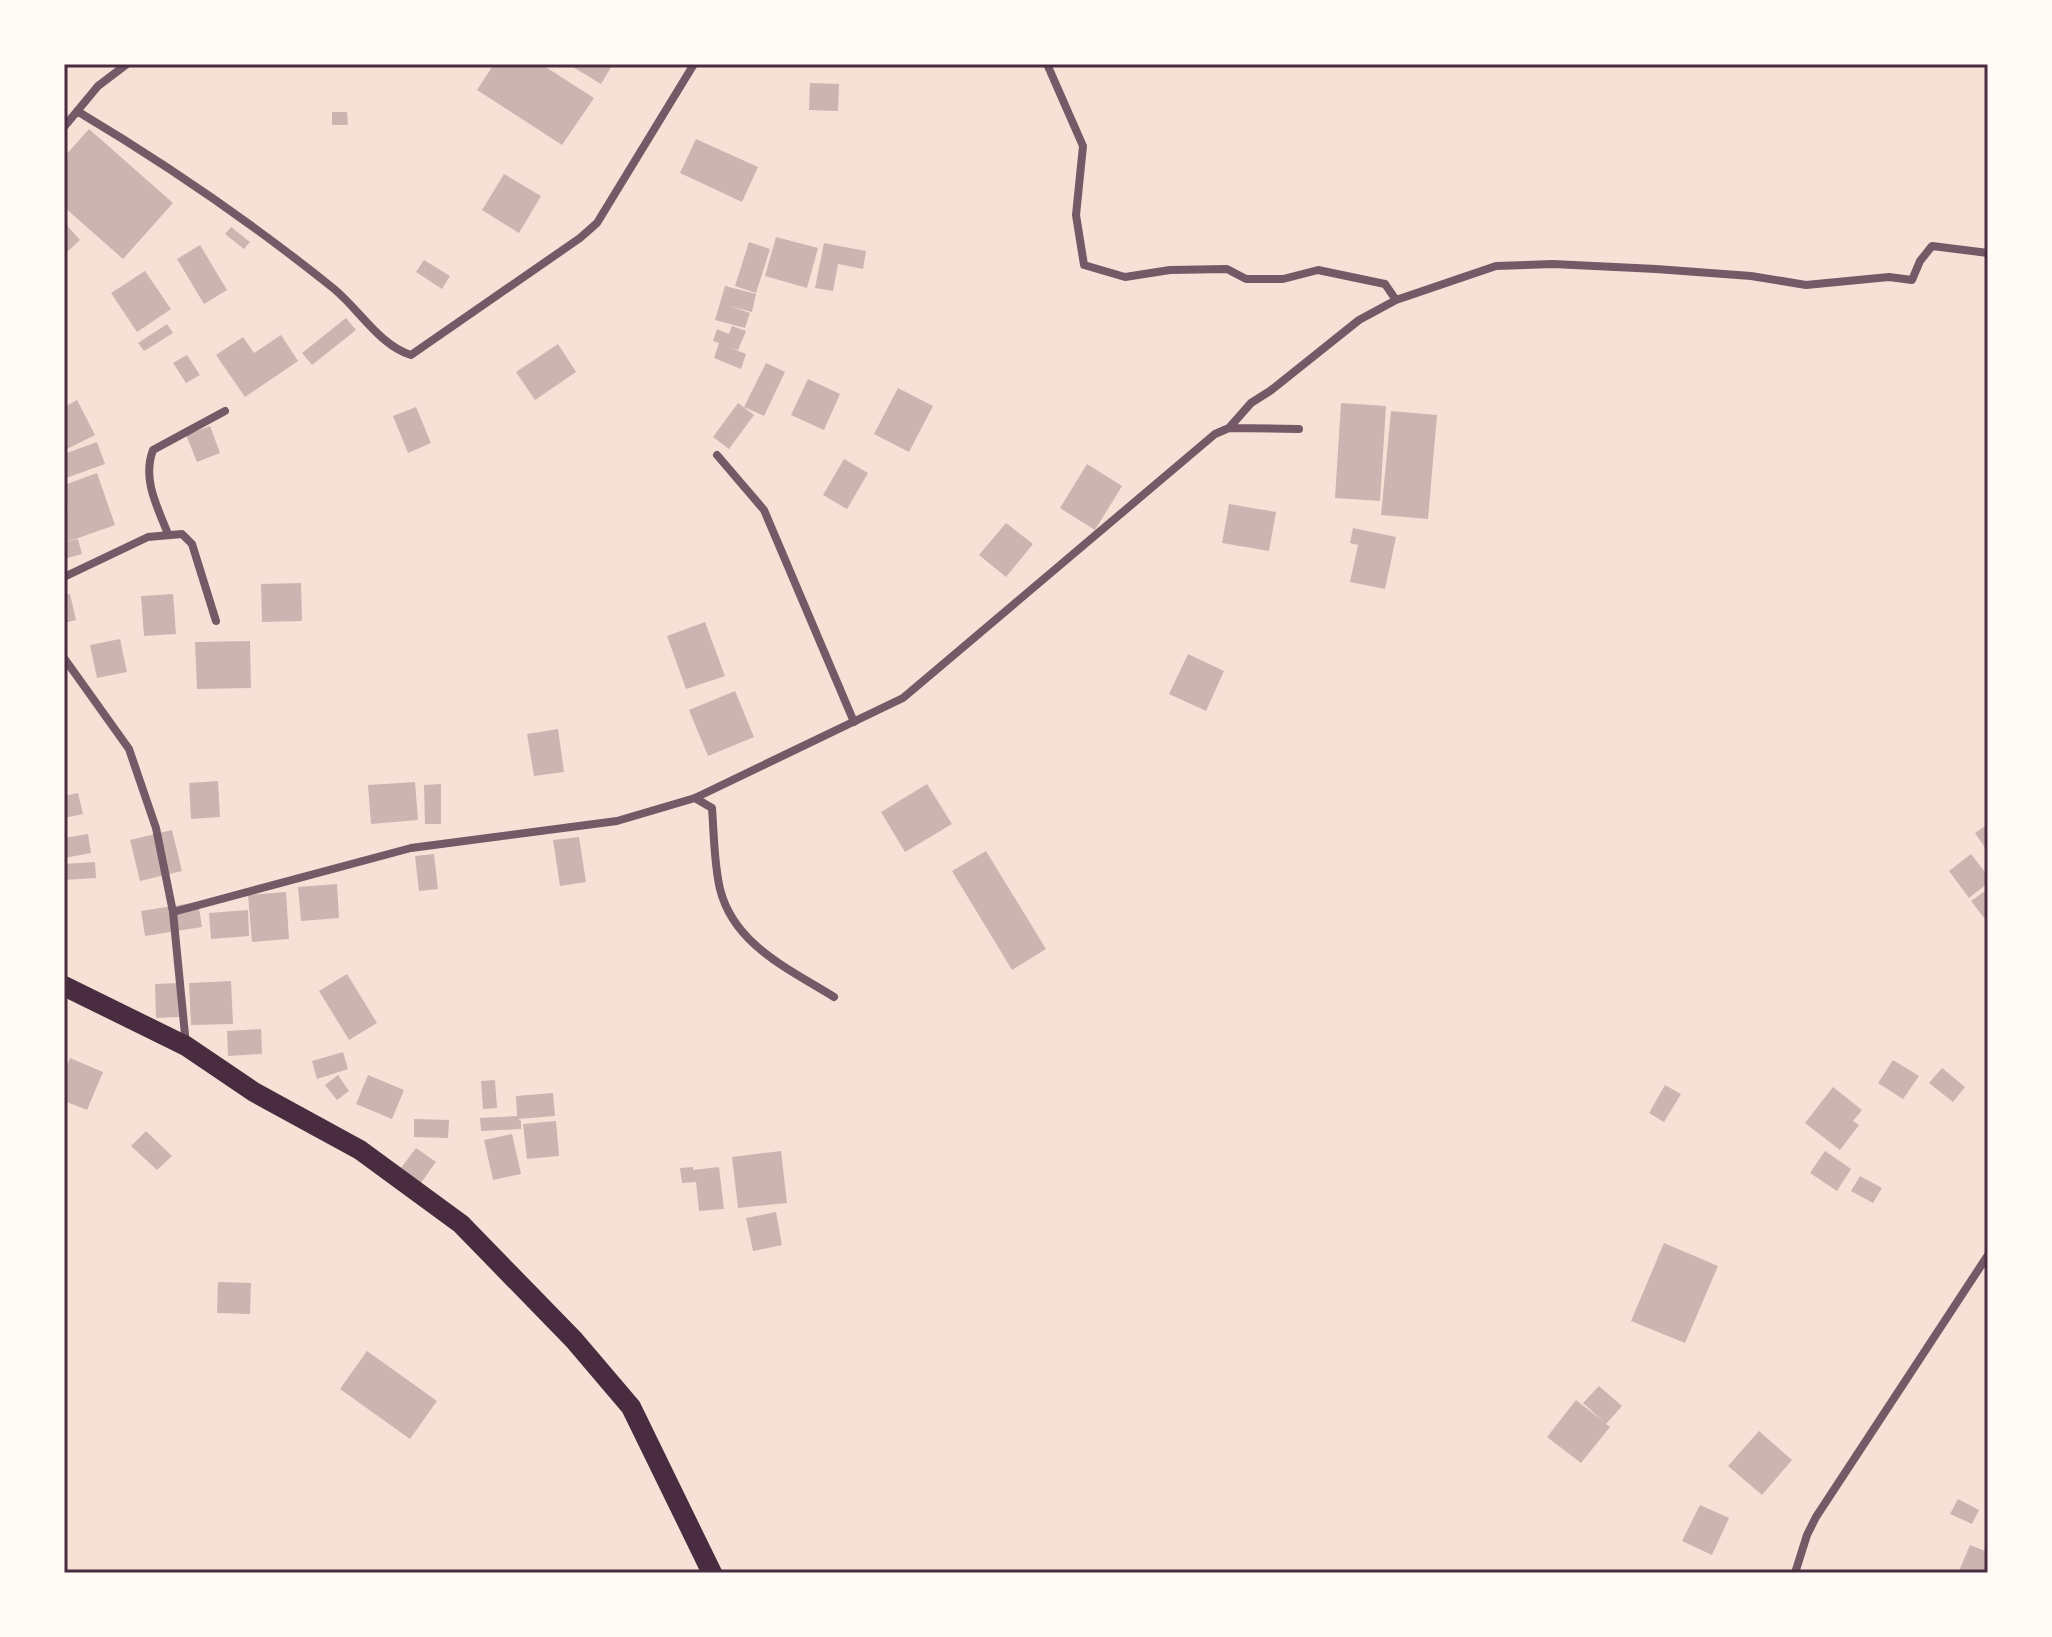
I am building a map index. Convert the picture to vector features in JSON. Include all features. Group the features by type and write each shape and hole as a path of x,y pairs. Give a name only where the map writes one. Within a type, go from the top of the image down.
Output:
{"highway":[{"path":"64,986 186,1046 254,1092 360,1150 461,1224 574,1340 631,1407 712,1573"}],"street":[{"path":"64,127 98,86 127,64"},
{"path":"77,111 148,153 253,227 336,291 396,350 411,355 597,223 694,64"},
{"path":"1047,64 1083,146 1076,215 1084,265 1125,277 1170,270 1227,269 1246,279 1283,279 1318,270 1385,284 1396,300"},
{"path":"1229,428 1251,403 1359,320 1396,300 1496,266 1553,264 1656,269 1751,276 1806,285 1889,277 1912,280 1920,261 1932,246 1988,253"},
{"path":"168,534 151,491 148,463 153,450 225,411"},
{"path":"173,912 411,848 617,821 695,798 903,698 1215,434 1229,428 1299,429"},
{"path":"717,455 764,510 854,722"},
{"path":"64,577 148,537 182,534 192,544 216,621"},
{"path":"64,658 129,749 156,828 173,912 186,1046"},
{"path":"695,798 712,808 720,889 737,927 765,955 834,997"},
{"path":"1795,1573 1802,1547 1816,1517 1988,1255"}],"building":[{"path":"494,64 541,64 594,98 562,145 477,90"},
{"path":"568,64 613,64 601,84"},
{"path":"810,83 839,84 838,111 809,110"},
{"path":"332,112 347,112 348,125 332,125"},
{"path":"89,129 173,203 123,259 64,207 64,157"},
{"path":"696,139 758,167 742,202 680,173"},
{"path":"504,174 541,196 519,233 482,210"},
{"path":"64,222 80,240 64,255"},
{"path":"231,227 250,242 244,249 225,234"},
{"path":"776,237 818,248 807,288 765,276"},
{"path":"749,242 770,249 756,293 735,286"},
{"path":"824,243 866,251 863,269 838,264 833,291 815,288"},
{"path":"200,245 227,290 204,304 177,259"},
{"path":"424,260 450,276 442,289 416,272"},
{"path":"145,271 171,309 137,332 111,293"},
{"path":"725,286 756,294 752,312 730,306 750,313 745,328 715,320"},
{"path":"346,318 356,330 312,365 302,353"},
{"path":"167,324 173,333 144,351 138,343"},
{"path":"732,326 746,331 738,350 729,347 746,354 741,369 714,358 719,343 713,341 717,329 729,334"},
{"path":"281,335 298,361 245,397 216,355 243,337 254,353"},
{"path":"558,344 576,372 535,400 516,372"},
{"path":"187,355 200,375 186,383 173,363"},
{"path":"766,363 785,372 764,416 744,407"},
{"path":"808,379 840,394 824,430 791,415"},
{"path":"898,388 933,406 909,452 874,434"},
{"path":"77,400 95,435 67,449 64,444 64,407"},
{"path":"738,403 754,415 729,449 713,437"},
{"path":"1341,403 1386,406 1380,501 1335,498"},
{"path":"416,407 431,443 408,453 393,416"},
{"path":"1391,411 1437,415 1428,519 1381,515"},
{"path":"210,426 220,453 197,462 186,435"},
{"path":"97,442 105,464 66,478 64,454"},
{"path":"844,459 868,473 847,509 823,495"},
{"path":"1087,464 1122,486 1095,530 1060,508"},
{"path":"97,473 115,525 67,542 64,511 68,509 64,485"},
{"path":"1229,504 1276,512 1269,551 1222,543"},
{"path":"1006,523 1033,544 1006,577 979,555"},
{"path":"1353,528 1396,537 1385,589 1350,582 1358,545 1350,543"},
{"path":"78,539 82,554 64,559 64,543"},
{"path":"301,583 302,621 262,622 261,584"},
{"path":"70,594 76,620 64,623 64,595"},
{"path":"173,594 176,634 144,636 141,596"},
{"path":"705,622 725,676 686,689 667,636"},
{"path":"120,639 127,672 97,678 90,645"},
{"path":"250,641 251,688 197,689 195,642"},
{"path":"1188,654 1224,671 1206,711 1169,694"},
{"path":"735,691 754,737 708,756 689,710"},
{"path":"558,729 564,772 534,776 527,734"},
{"path":"218,781 220,817 191,819 189,783"},
{"path":"415,782 418,820 371,824 368,785"},
{"path":"441,784 441,824 425,824 424,785"},
{"path":"927,784 952,824 905,852 881,812"},
{"path":"78,793 83,814 64,818 64,796"},
{"path":"1988,824 1988,852 1975,833"},
{"path":"172,830 182,871 140,881 130,840"},
{"path":"88,834 91,853 64,858 64,838"},
{"path":"579,837 586,882 560,886 553,840"},
{"path":"986,851 1046,949 1012,970 952,871"},
{"path":"434,854 438,889 419,891 415,856"},
{"path":"1971,854 1988,876 1988,883 1969,898 1949,871"},
{"path":"95,862 96,878 64,880 64,864"},
{"path":"337,884 339,918 301,921 298,887"},
{"path":"1988,889 1988,923 1971,901"},
{"path":"286,892 289,939 252,942 248,895"},
{"path":"198,902 202,927 145,936 141,911"},
{"path":"248,910 249,936 211,939 209,913"},
{"path":"347,974 377,1023 349,1040 319,991"},
{"path":"231,981 233,1024 191,1025 189,983"},
{"path":"179,983 180,1017 156,1018 155,984"},
{"path":"261,1029 262,1054 228,1056 227,1031"},
{"path":"343,1052 348,1069 317,1079 312,1061"},
{"path":"70,1058 103,1072 87,1110 64,1101 64,1072"},
{"path":"1893,1060 1919,1076 1903,1099 1878,1083"},
{"path":"1942,1068 1965,1087 1953,1102 1929,1083"},
{"path":"338,1075 349,1091 337,1100 325,1085"},
{"path":"368,1075 404,1090 392,1119 356,1104"},
{"path":"495,1080 497,1108 483,1109 481,1081"},
{"path":"1665,1085 1681,1094 1664,1122 1649,1113"},
{"path":"1833,1087 1862,1110 1853,1121 1859,1125 1840,1150 1805,1123"},
{"path":"553,1093 555,1116 518,1119 521,1129 481,1131 480,1118 517,1116 516,1096"},
{"path":"414,1119 449,1120 448,1138 414,1137"},
{"path":"556,1121 559,1156 527,1159 523,1124"},
{"path":"146,1131 172,1156 157,1170 131,1146"},
{"path":"512,1134 521,1174 493,1180 484,1140"},
{"path":"416,1148 436,1162 418,1187 398,1172"},
{"path":"781,1151 787,1203 738,1208 732,1157"},
{"path":"1825,1151 1851,1169 1837,1191 1810,1173"},
{"path":"693,1167 693,1170 719,1167 724,1209 699,1211 696,1182 682,1183 680,1168"},
{"path":"1860,1176 1882,1188 1873,1203 1851,1191"},
{"path":"776,1212 782,1245 753,1251 746,1218"},
{"path":"1664,1243 1718,1266 1685,1343 1631,1321"},
{"path":"218,1282 251,1283 250,1314 217,1313"},
{"path":"367,1351 437,1401 410,1439 340,1389"},
{"path":"1599,1386 1622,1406 1606,1424 1610,1427 1581,1463 1547,1437 1576,1400 1604,1422 1583,1403"},
{"path":"1759,1431 1792,1460 1762,1495 1728,1466"},
{"path":"1958,1499 1979,1510 1972,1524 1950,1514"},
{"path":"1700,1505 1729,1518 1712,1555 1682,1541"},
{"path":"1970,1545 1988,1552 1988,1573 1958,1573"}]}
